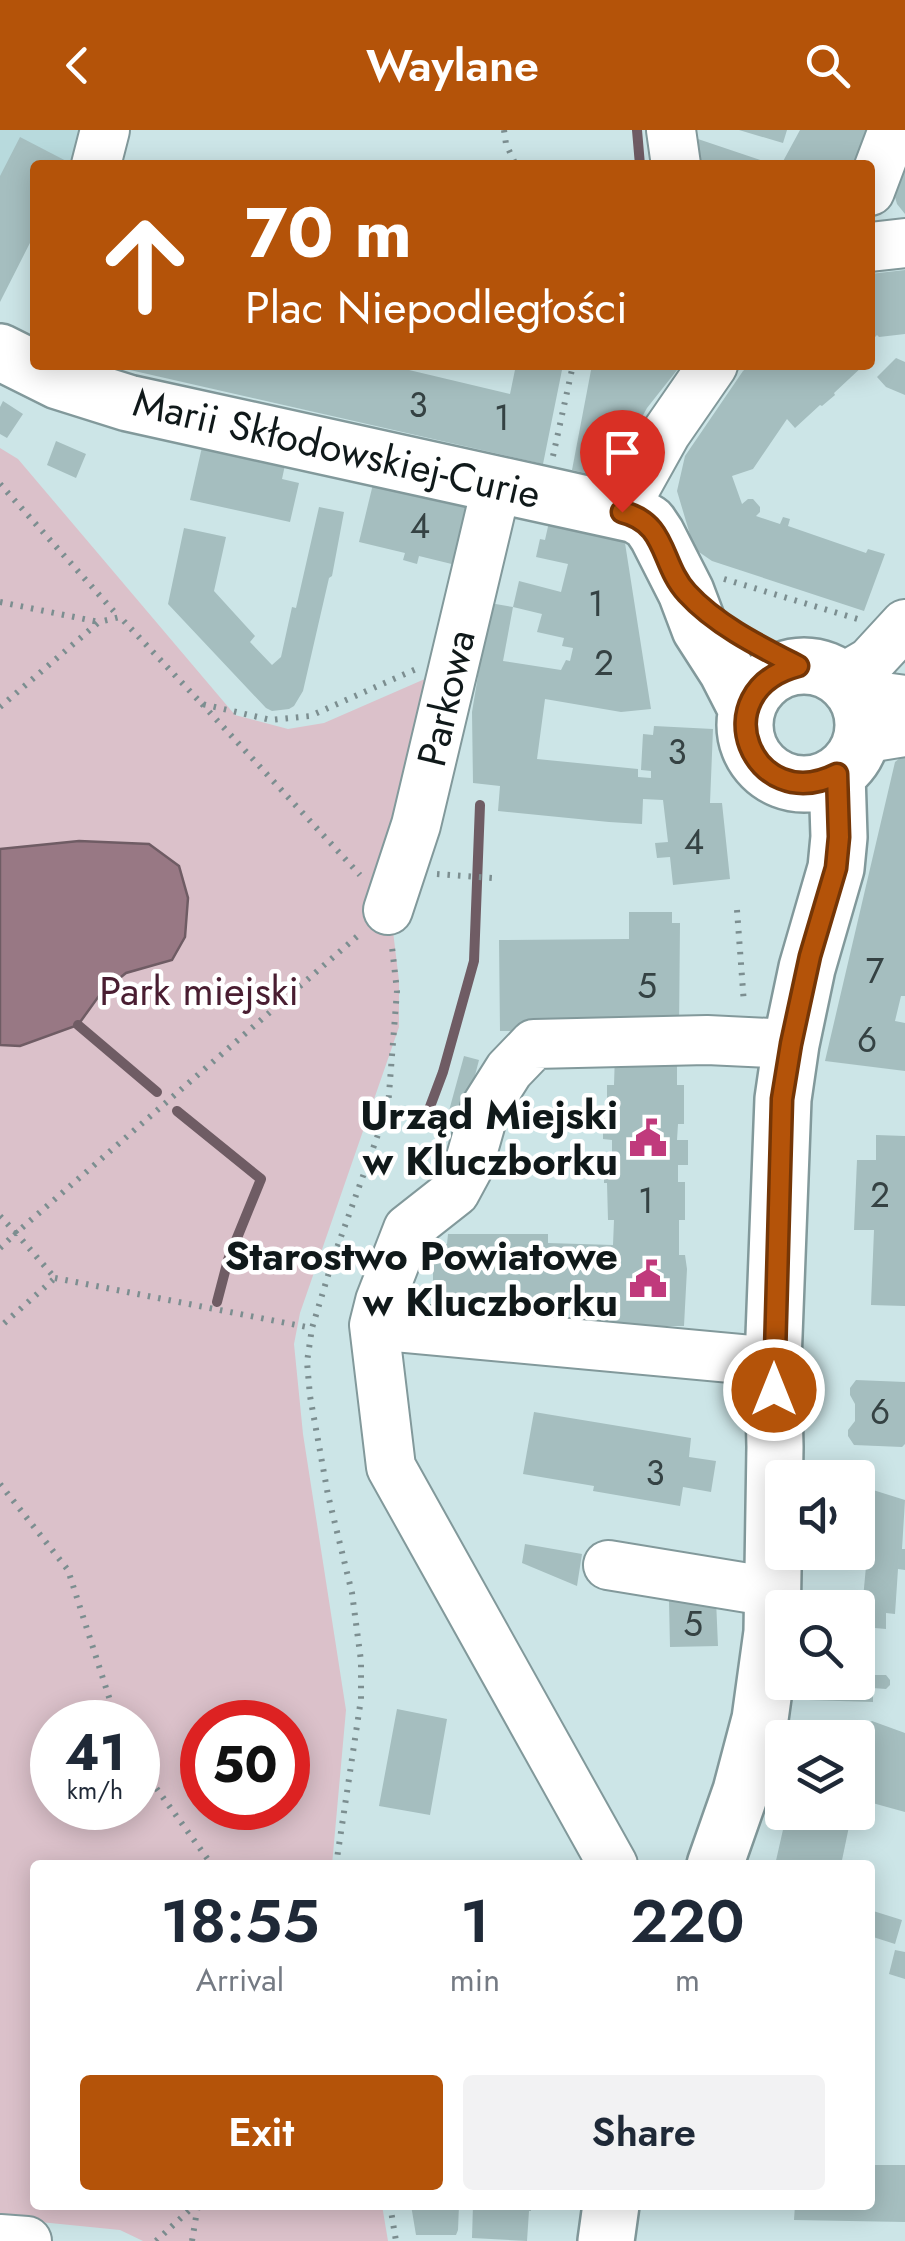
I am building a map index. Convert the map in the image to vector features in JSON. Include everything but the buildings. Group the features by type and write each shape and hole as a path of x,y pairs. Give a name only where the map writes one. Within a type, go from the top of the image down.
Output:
{"main road":[{"name":"Marii Skłodowskiej-Curie","path":"52,370 90,392 128,402 622,512"},
{"path":"622,512 649,523 701,584 733,631 849,721"},
{"path":"701,584 700,629 746,710"},
{"path":"781,670 849,721 775,776 760,764 745,729 746,710 754,694 781,670"},
{"path":"772,1590 773,1362 782,1099 769,1043 818,929 806,842 849,721"},
{"path":"717,1860 741,1791 765,1683"},
{"path":"606,2241 611,2210"}],"street":[{"path":"97,160 105,130"},
{"path":"670,130 675,160"},
{"path":"875,178 893,130"},
{"path":"875,246 905,242"},
{"path":"622,512 666,433 710,370"},
{"name":"Parkowa","path":"388,910 416,825 458,650 520,489"},
{"path":"849,721 870,662 889,624"},
{"path":"610,1860 391,1467 374,1325 408,1229 455,1192 468,1168 485,1108 508,1070 534,1044 769,1043"},
{"path":"374,1325 773,1362"},
{"path":"608,1565 765,1591"},
{"path":"0,2239 27,2241"}],"path":[{"path":"504,130 514,160"},
{"path":"520,489 572,370"},
{"path":"0,484 366,880 388,910 0,1248"},
{"path":"701,584 889,624"},
{"path":"0,602 99,622 120,617"},
{"path":"0,707 99,622"},
{"path":"202,704 271,720 310,716 458,650"},
{"path":"469,876 493,878"},
{"path":"738,910 769,1043"},
{"path":"0,1216 55,1278 312,1328"},
{"path":"0,1327 55,1278"},
{"path":"0,1484 68,1570 110,1700"},
{"path":"160,1794 208,1860"},
{"path":"156,2241 191,2210"},
{"path":"192,2241 196,2210"},
{"path":"391,2210 396,2241"}],"shaded area":[{"path":"0,130 81,130 71,160 30,160 30,185 0,302"},
{"path":"79,841 149,844 179,866 188,898 185,937 172,960 126,973 101,993 78,1025 20,1046 0,1045 0,849"}],"green space":[{"name":"Park miejski","path":"0,448 18,459 235,715 288,729 324,723 434,675 385,865 399,981 399,1027 300,1313 294,1344 303,1434 346,1710 332,1860 30,1860 30,2210 383,2210 388,2241 143,2241 120,2230 0,2218"}],"waterway":[{"path":"637,130 640,160"},
{"path":"425,1120 443,1072 474,961 480,805"},
{"path":"78,1025 157,1092"},
{"path":"177,1111 261,1179 228,1260 217,1302"}],"place":[{"name":"Urząd Miejski w Kluczborku","path":"648,1138"},
{"name":"Starostwo Powiatowe w Kluczborku","path":"648,1279"}],"route":[{"path":"622,512 649,523 686,592 733,631 798,666 781,670 766,680 746,710 745,729 760,764 793,783 823,781 837,774 836,868 810,956 782,1099 774,1390"}]}
